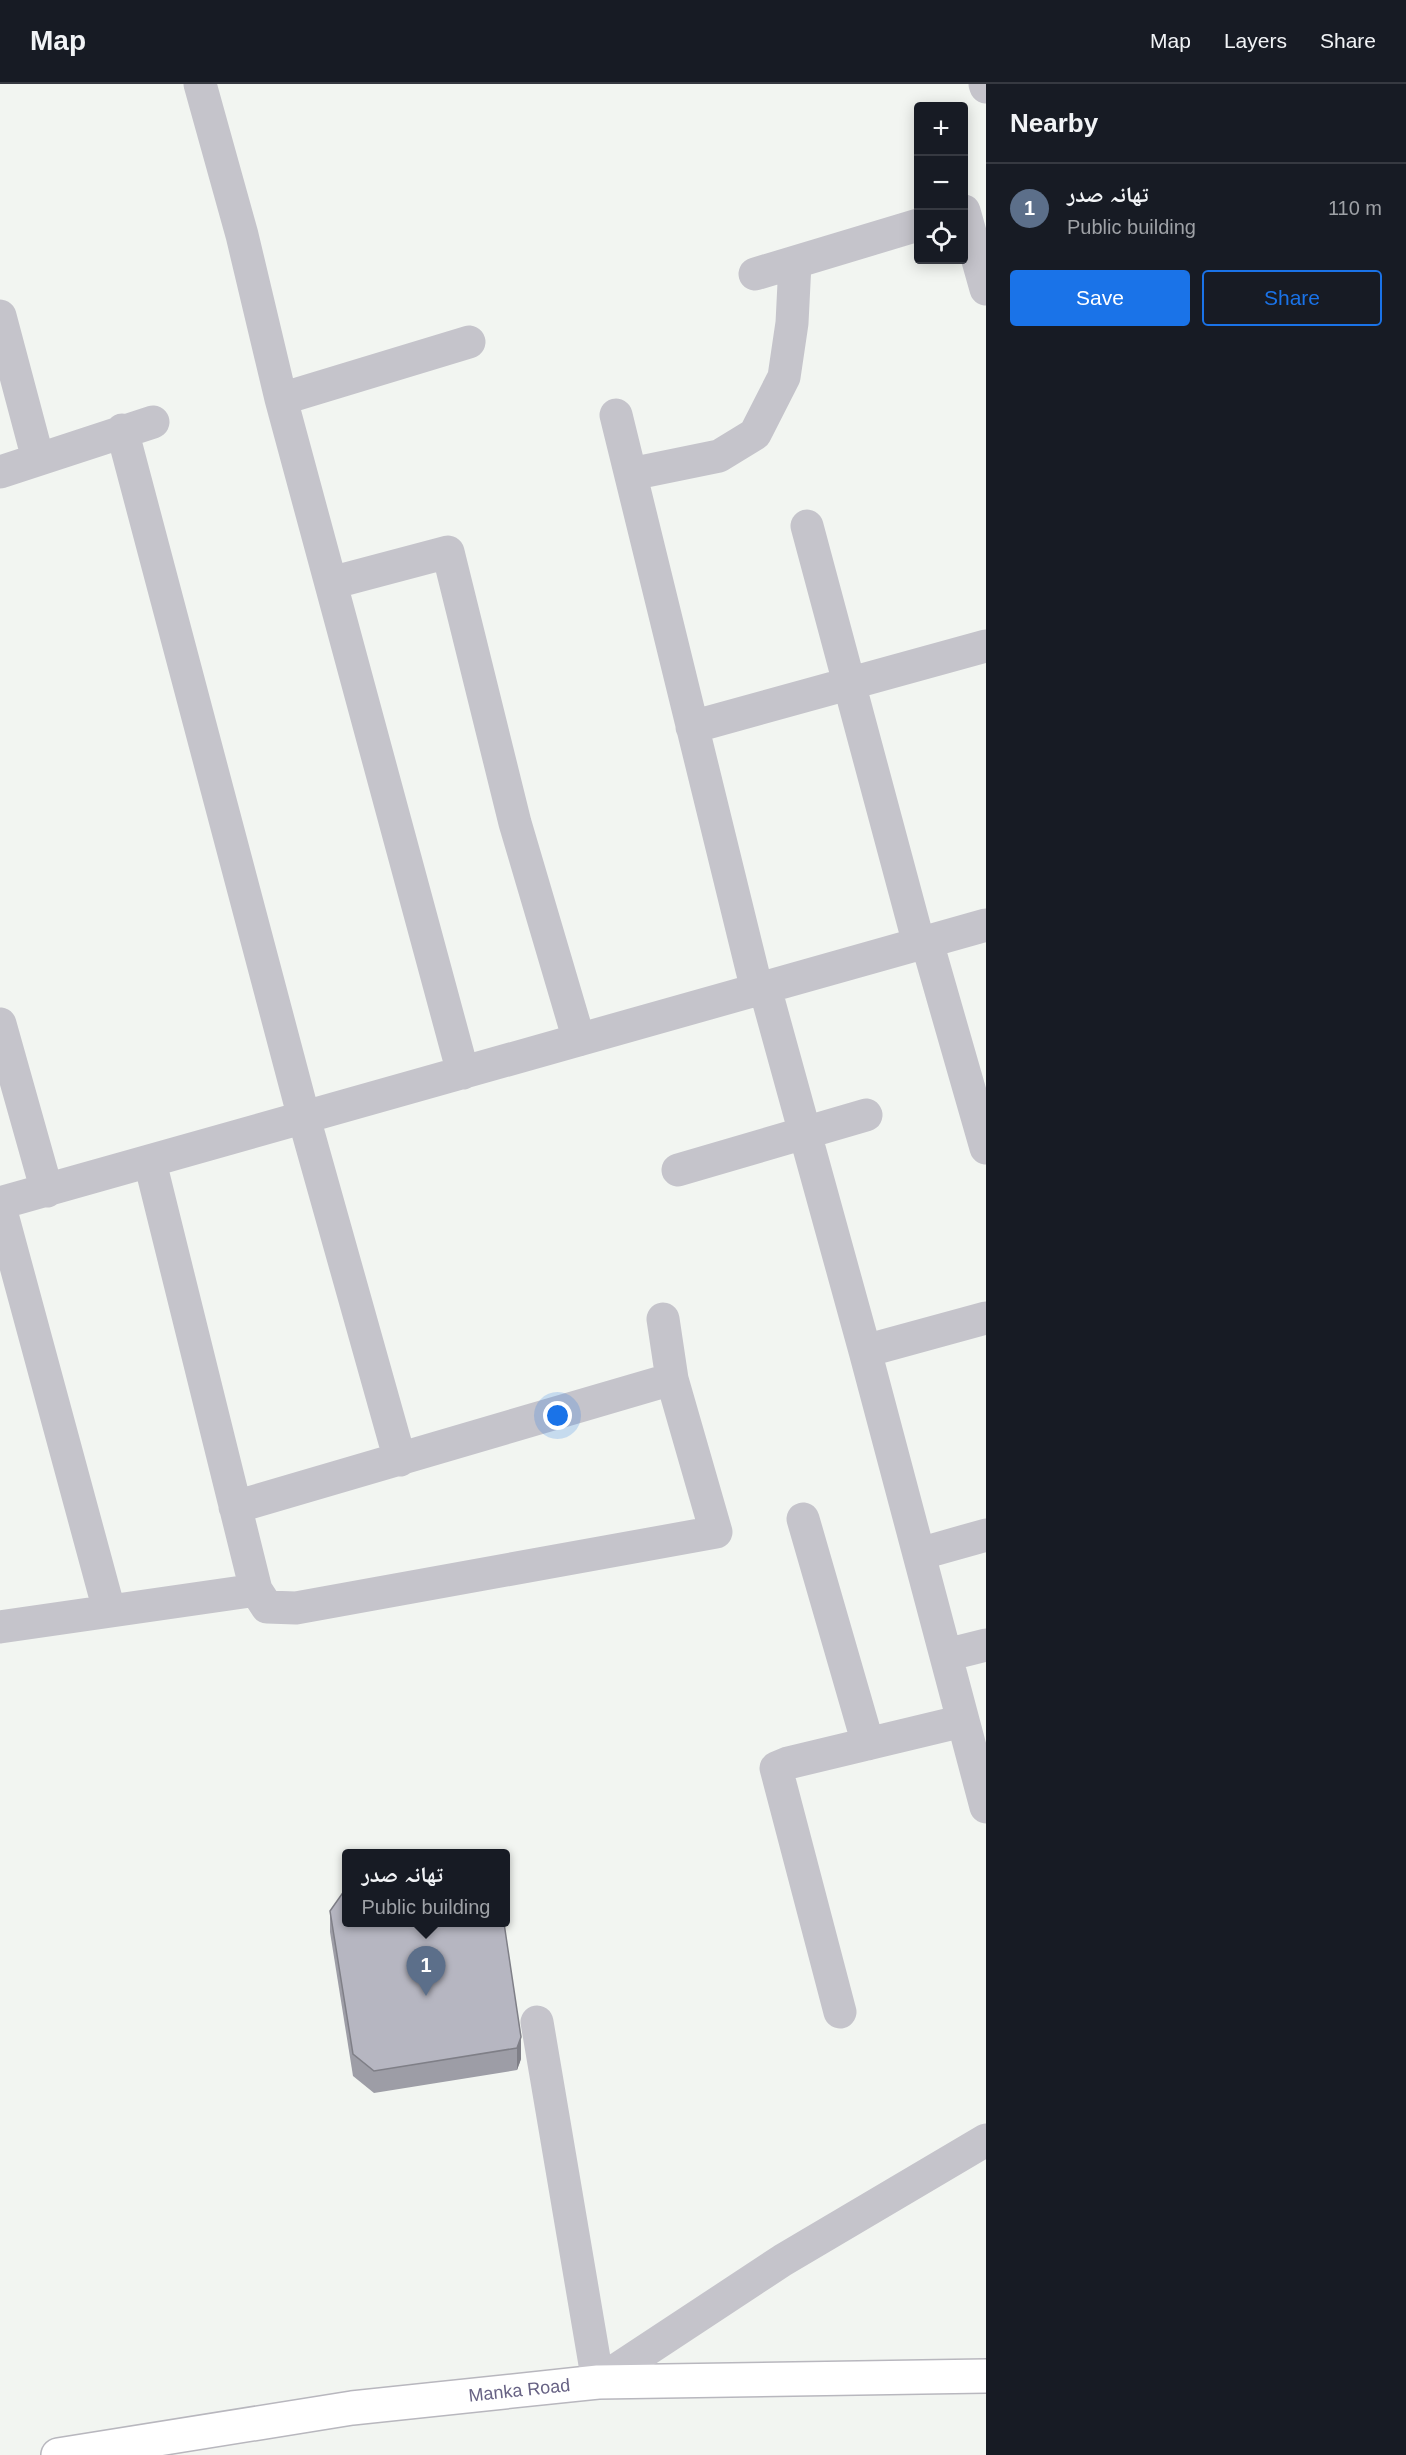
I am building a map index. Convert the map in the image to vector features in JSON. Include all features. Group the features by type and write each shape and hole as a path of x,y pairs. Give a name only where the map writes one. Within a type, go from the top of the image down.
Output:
{"main road":[{"name":"Manka Road","path":"58,2455 352,2408 598,2382 986,2376"}],"street":[{"path":"200,84 242,235 281,399 463,1073"},
{"path":"971,209 986,289"},
{"path":"755,274 914,226"},
{"path":"631,474 719,456 754,434 784,377 792,323 795,263"},
{"path":"0,316 38,459"},
{"path":"281,399 469,342"},
{"path":"616,415 692,727 761,989 865,1352 986,1807"},
{"path":"0,472 122,430 153,422"},
{"path":"122,430 304,1118 400,1460"},
{"path":"807,526 848,684 923,943 986,1148"},
{"path":"331,583 448,552 516,823 579,1040"},
{"path":"692,727 986,646"},
{"path":"109,1610 0,1205 986,925"},
{"path":"0,1024 47,1191"},
{"path":"678,1170 866,1115"},
{"path":"150,1162 256,1590 267,1607 296,1608 716,1532 672,1379 663,1319"},
{"path":"865,1352 986,1318"},
{"path":"235,1507 672,1379"},
{"path":"803,1519 868,1744"},
{"path":"919,1554 986,1535"},
{"path":"0,1627 256,1590"},
{"path":"946,1655 986,1645"},
{"path":"840,2012 776,1768 788,1763 963,1721"},
{"path":"537,2022 598,2382 783,2260 986,2140"}],"building":[{"path":"342,1894 342,1927 505,1927 521,2037 517,2048 374,2071 353,2054 330,1911"}],"place":[{"name":"تھانہ صدر","path":"426,1996"}]}
